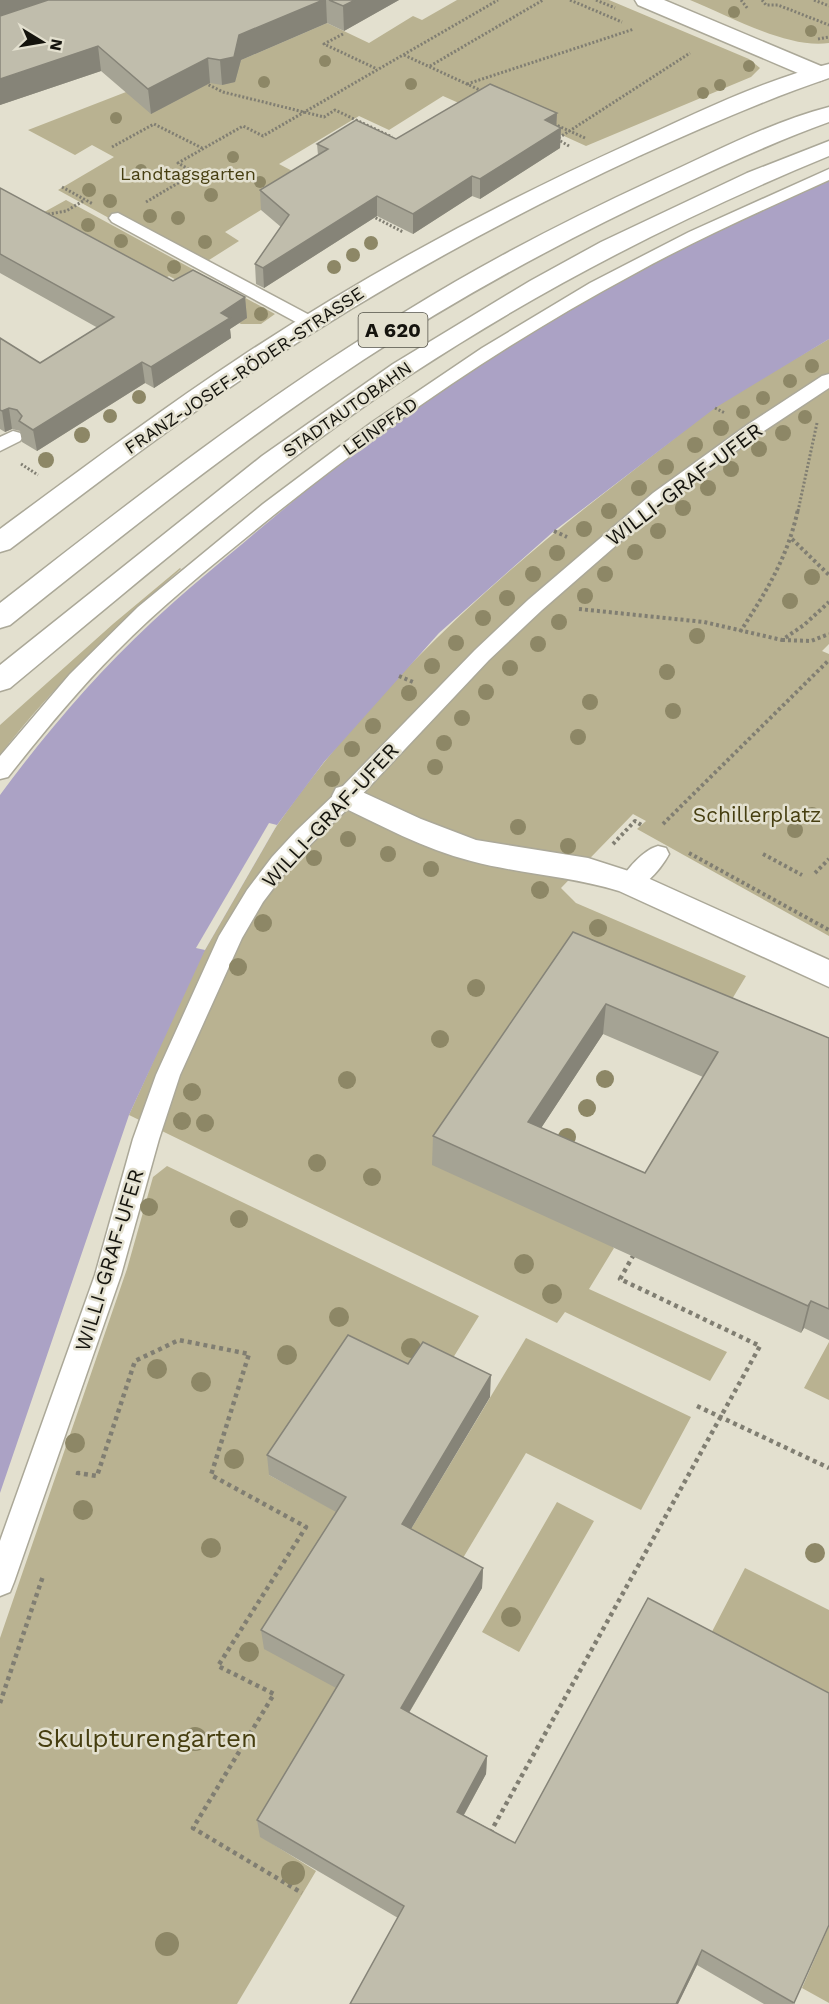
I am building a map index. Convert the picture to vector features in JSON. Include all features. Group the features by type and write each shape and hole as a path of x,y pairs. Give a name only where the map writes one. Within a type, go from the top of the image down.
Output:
{"main road":[{"path":"646,0 825,73"},
{"name":"FRANZ-JOSEF-RÖDER-STRASSE","path":"0,543 197,397 311,323 427,253 572,178 708,117 825,73"},
{"name":"STADTAUTOBAHN","path":"0,618 232,439 369,345 478,278 591,218 711,162 829,114"},
{"name":"STADTAUTOBAHN","path":"0,681 132,572 273,461 411,364 516,300 618,243 729,188 829,148"},
{"path":"0,689 24,661"},
{"path":"347,796 410,827 471,850 588,870 630,883 829,974"}],"lane":[{"name":"LEINPFAD","path":"0,771 40,720 127,629 188,573 338,455 411,403 567,304 664,251 829,174"},
{"path":"118,218 311,323"},
{"name":"WILLI-GRAF-UFER","path":"0,1582 108,1275 146,1139 168,1075 199,1002 231,936 255,896 280,863 443,694 535,605 660,497 754,429 828,380"},
{"path":"630,883 658,854"}],"path":[{"path":"62,187 118,218 195,173 178,163 202,149 243,126 263,136 498,0"},
{"path":"429,67 543,0"},
{"path":"596,0 618,9"},
{"path":"762,0 766,5 778,5 829,25"},
{"path":"817,0 829,6"},
{"path":"466,84 636,28"},
{"path":"343,34 324,44 378,69"},
{"path":"562,151 571,145 557,139 692,52"},
{"path":"403,55 485,92"},
{"path":"208,81 204,84 228,94 308,110 324,117 335,110 393,138"},
{"path":"548,121 583,137"},
{"path":"112,147 154,124 202,149"},
{"path":"38,216 66,211 86,200"},
{"path":"365,213 411,236"},
{"path":"365,220 372,216"},
{"path":"740,632 771,583 792,539 828,380"},
{"path":"715,408 727,414"},
{"path":"554,531 569,538"},
{"path":"792,539 829,575"},
{"path":"782,640 829,602"},
{"path":"535,605 704,622 782,640 811,641 829,634"},
{"path":"662,824 829,660"},
{"path":"399,676 413,682"},
{"path":"608,849 635,822"},
{"path":"763,854 802,875"},
{"path":"815,873 829,859"},
{"path":"727,876 829,930"},
{"path":"484,1844 760,1346 620,1279 633,1256"},
{"path":"75,1484 78,1473 97,1476 135,1361 179,1340 249,1354 211,1475 306,1527 218,1666 274,1695 193,1828 302,1893"},
{"path":"697,1406 829,1468"},
{"path":"0,1703 45,1572"}],"green space":[{"name":"Landtagsgarten","path":"457,0 609,0 749,59 760,68 751,77 586,146 483,99 470,108 443,96 389,130 359,116 279,164 321,186 269,205 225,232 239,241 198,267 58,190 114,157 92,145 75,155 28,130 126,92 220,69 327,23 369,43 413,16 422,20"},
{"path":"690,0 829,0 829,43 813,44 777,36"},
{"path":"66,200 275,314 261,324 241,324 239,323 246,318 169,276 150,287 28,221"},
{"name":"Schillerplatz","path":"829,339 829,644 822,651 829,654 829,936 637,829 646,821 633,814 561,888 576,903 746,976 717,1024 570,963 462,1122 614,1248 589,1289 727,1352 710,1381 565,1312 557,1323 129,1115 179,1003 234,893 278,824 353,727 438,637 482,595 576,515 714,408"},
{"path":"180,568 63,681 0,755 0,725 113,624"},
{"name":"Skulpturengarten","path":"167,1166 479,1316 443,1374 269,1475 347,1517 345,1693 260,1836 316,1871 237,2004 0,2004 0,1638 127,1269 153,1177"},
{"path":"526,1338 691,1417 641,1510 526,1453 454,1573 402,1544"},
{"path":"829,1342 829,1400 804,1388"},
{"path":"557,1502 594,1521 519,1652 482,1632"},
{"path":"745,1568 829,1610 829,1715 703,1649"},
{"path":"829,1926 829,2003 802,1988"}],"shaded area":[{"path":"829,181 829,339 715,408 554,531 439,633 324,762 277,825 205,950 129,1115 0,1493 0,795 72,705 152,622 315,483 392,423 511,344 636,273 700,240"}],"pier":[{"path":"269,823 277,825 205,950 196,948"}],"building":[{"path":"48,0 323,0 239,35 234,57 220,60 208,58 148,89 98,46 0,79 0,16"},
{"path":"329,0 355,0 343,6"},
{"path":"490,84 557,113 545,120 561,128 480,179 472,176 413,214 377,196 263,268 255,264 289,215 260,190 328,149 317,144 356,120 396,139"},
{"path":"0,188 173,281 193,270 245,297 221,313 230,318 151,367 142,362 33,430 19,421 22,416 17,410 9,408 0,410 0,338 40,363 114,317 0,254"},
{"path":"573,932 829,1038 829,1309 811,1301 808,1306 433,1136","holes":["606,1004 718,1052 645,1173 528,1122"]},
{"path":"348,1335 408,1364 423,1342 491,1375 402,1524 483,1568 401,1708 487,1756 457,1812 515,1843 648,1598 829,1693 829,1925 794,2003 702,1950 676,2004 350,2004 404,1906 257,1820 344,1675 261,1630 346,1497 267,1455"}]}
